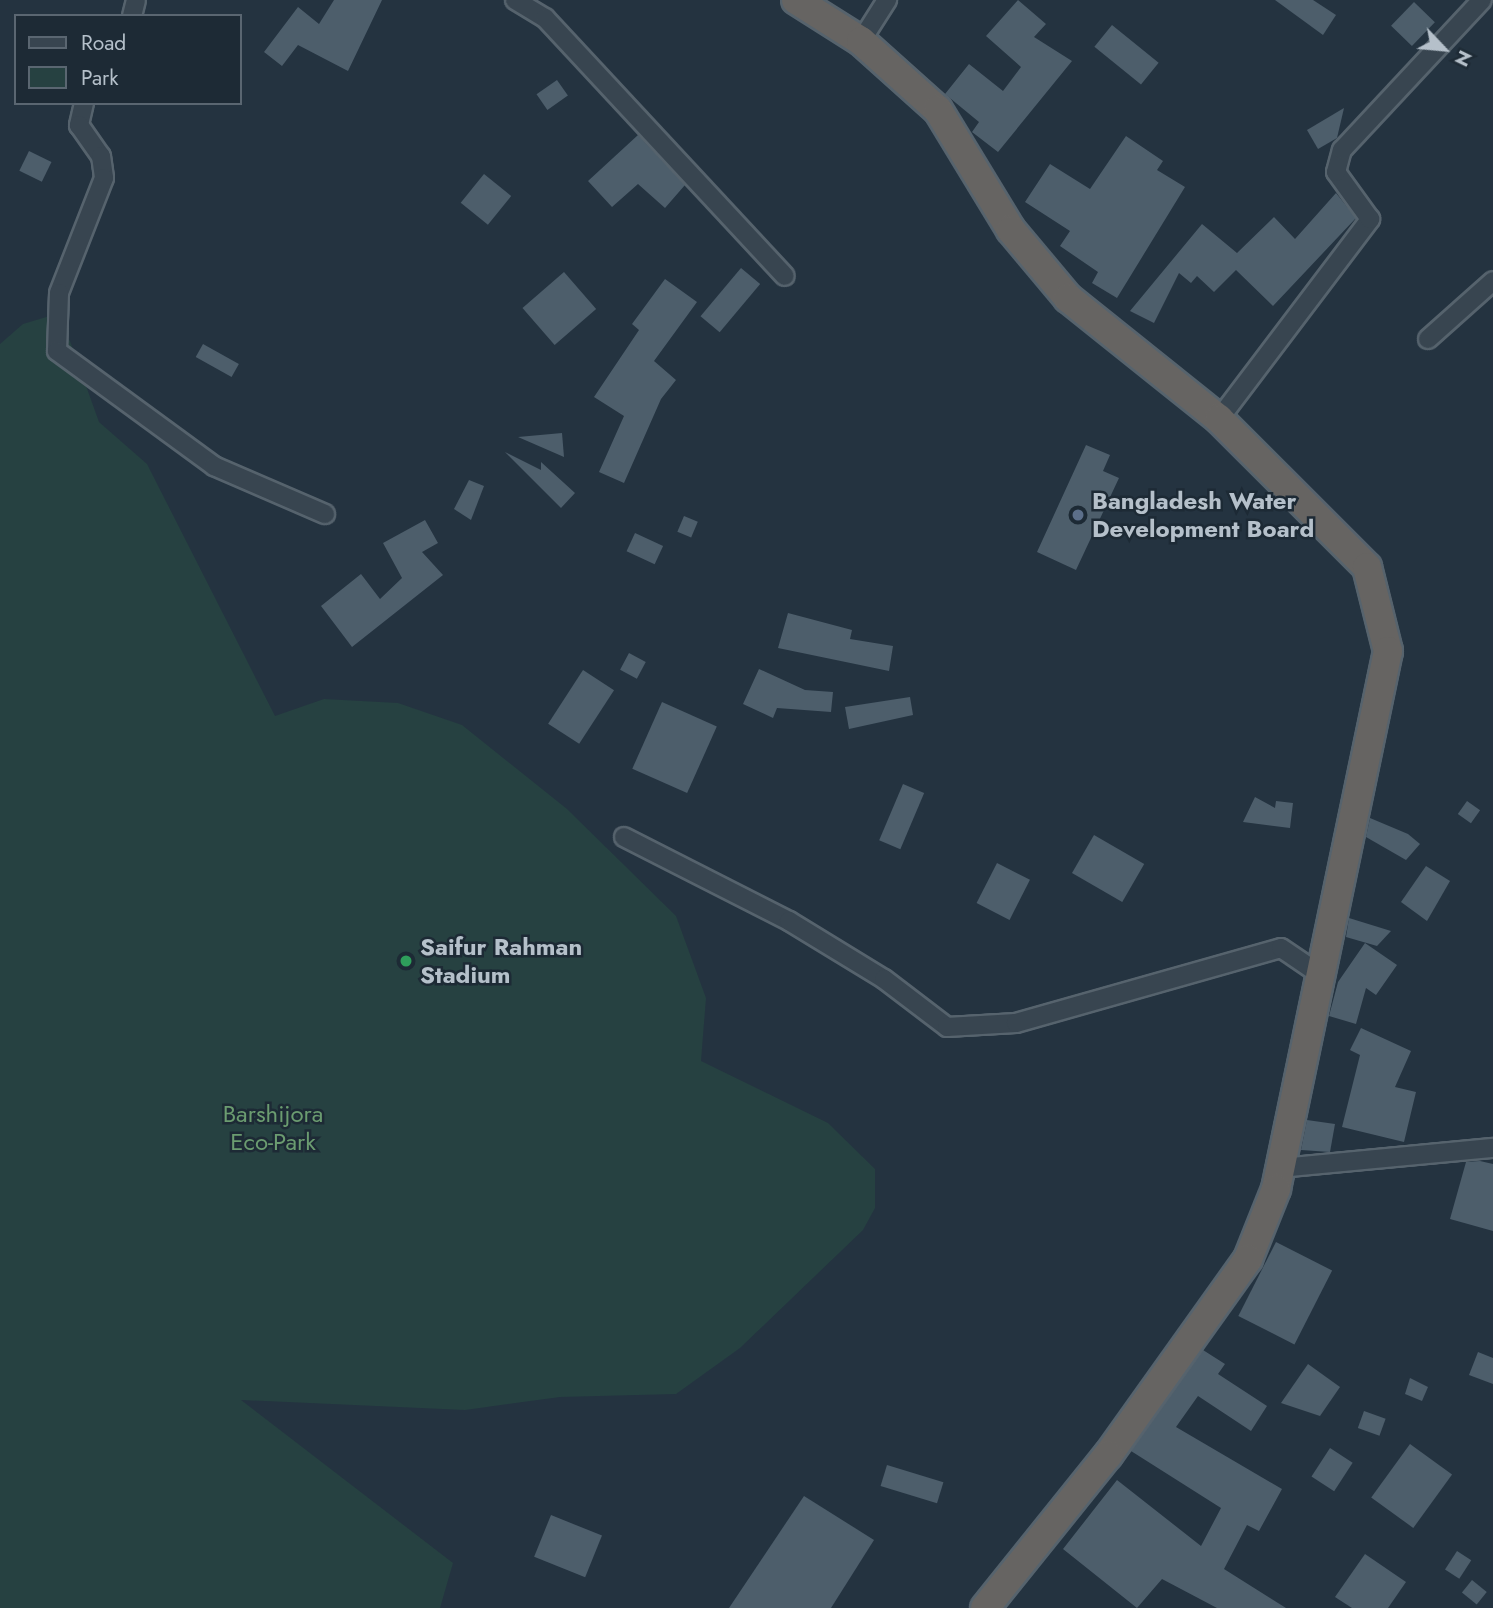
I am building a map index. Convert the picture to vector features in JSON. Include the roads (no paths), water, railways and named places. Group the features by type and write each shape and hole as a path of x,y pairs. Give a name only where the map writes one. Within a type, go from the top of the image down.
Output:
{"highway":[{"path":"796,0 861,41 937,110 1011,230 1068,299 1219,419 1367,567 1388,651 1374,739 1318,973 1280,1168 1248,1259 1108,1455 985,1608"}],"street":[{"path":"515,0 555,28 785,276"},
{"path":"861,41 887,0"},
{"path":"1219,419 1370,219 1336,172 1342,150 1482,0"},
{"path":"84,105 79,125 101,156 104,178 59,293 57,351 214,466 324,514"},
{"path":"1428,339 1493,281"},
{"path":"624,837 789,921 884,979 947,1027 1016,1023 1281,948 1318,973"},
{"path":"1280,1168 1493,1148"}],"place":[{"name":"Bangladesh Water Development Board","path":"1078,515"},
{"name":"Saifur Rahman Stadium","path":"406,961"}],"park label":[{"name":"Barshijora Eco-Park","path":"273,1128"}]}
